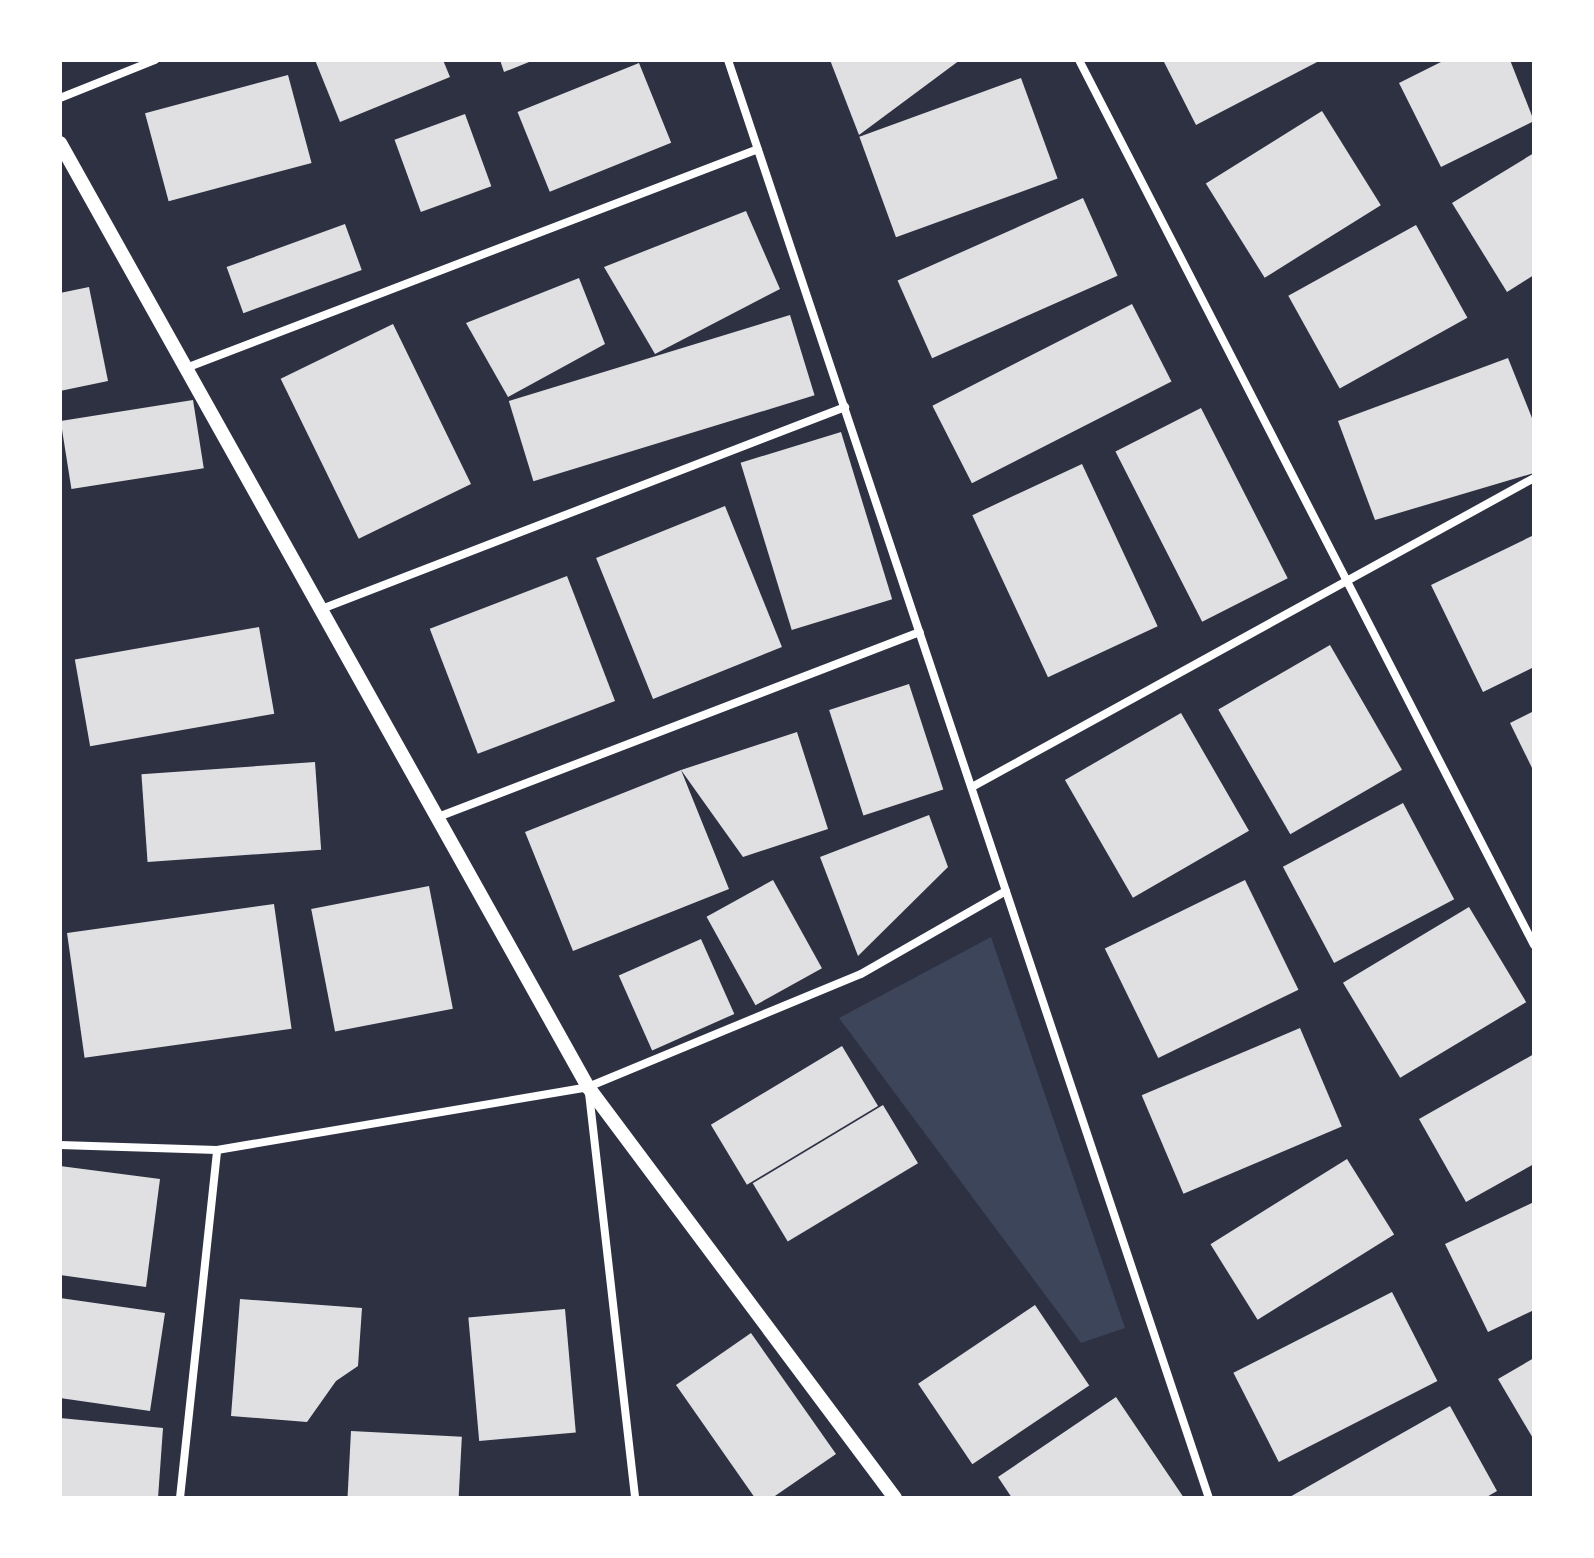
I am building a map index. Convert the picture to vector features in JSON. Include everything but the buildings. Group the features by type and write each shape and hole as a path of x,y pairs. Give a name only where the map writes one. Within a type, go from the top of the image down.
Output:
{"street":[{"path":"60,98 155,60"},
{"path":"728,60 1209,1498"},
{"path":"1079,60 1534,945"},
{"path":"60,143 588,1087 895,1498"},
{"path":"186,368 758,149"},
{"path":"319,610 845,407"},
{"path":"972,787 1534,478"},
{"path":"438,817 920,632"},
{"path":"60,1145 217,1150 588,1087 861,974 1006,891"},
{"path":"588,1087 635,1498"},
{"path":"180,1498 217,1150"}],"shaded area":[{"path":"991,937 1125,1328 1081,1343 839,1018"}]}
